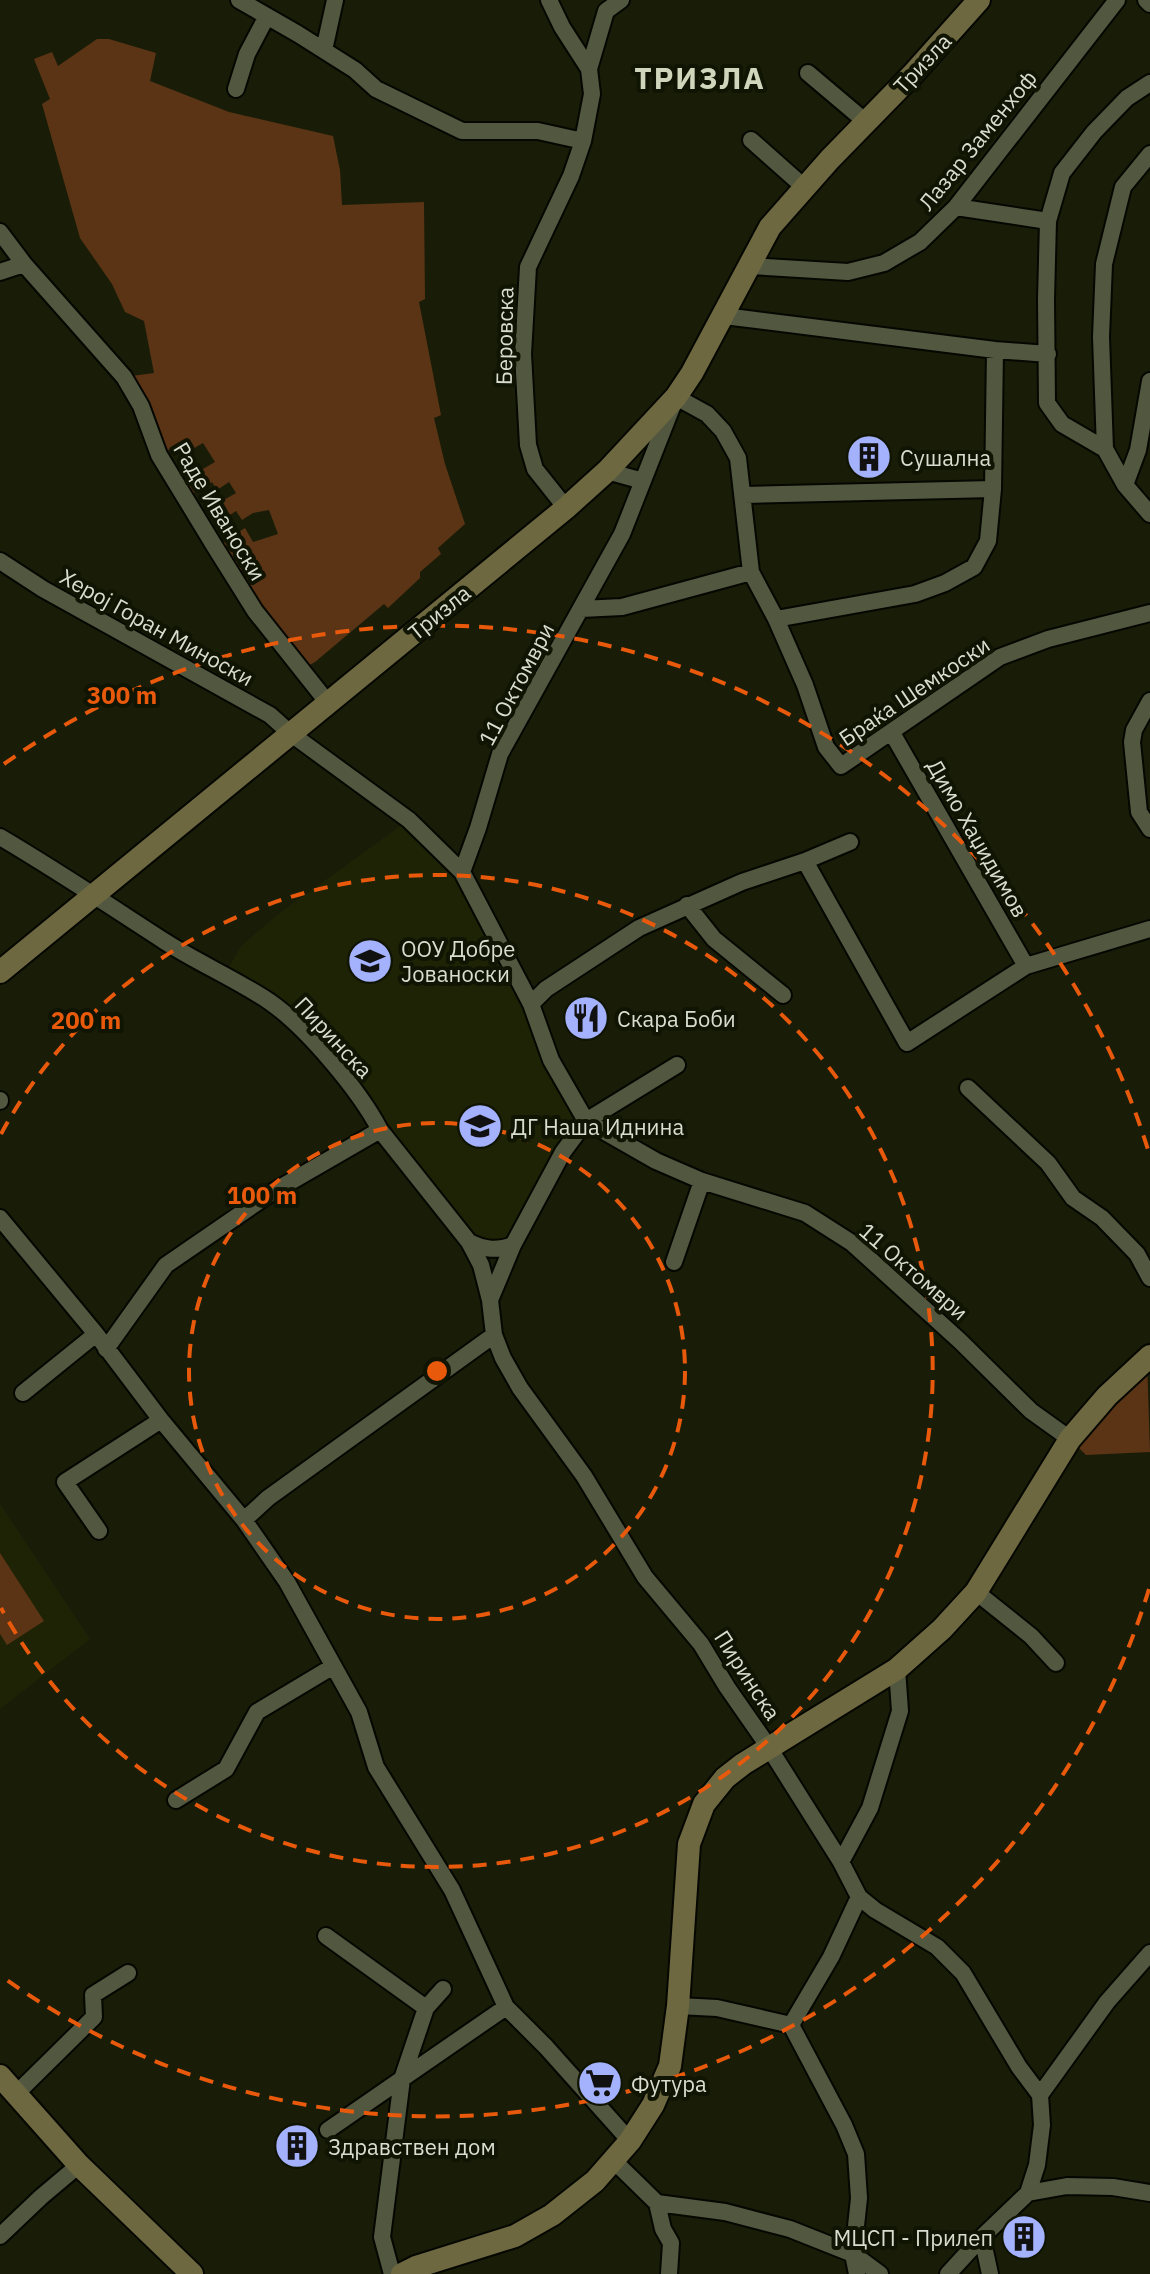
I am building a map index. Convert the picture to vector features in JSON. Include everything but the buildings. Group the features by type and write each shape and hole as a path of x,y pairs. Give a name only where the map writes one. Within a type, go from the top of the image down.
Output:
{"street":[{"path":"239,0 355,70 376,89 462,131 538,131 583,141"},
{"path":"324,50 335,0"},
{"path":"549,0 589,69"},
{"name":"Беровска","path":"566,508 535,469 528,445 523,354 528,267 555,213 583,141 592,94 589,69 606,11 621,0"},
{"name":"Лазар Заменхоф","path":"750,266 848,272 884,263 920,242 956,207 1117,0"},
{"name":"Тризла","path":"0,972 566,508 607,471 676,397 724,316 770,227 977,1"},
{"path":"236,89 247,54 267,16"},
{"path":"808,73 866,122"},
{"path":"1105,449 1062,424 1047,403 1048,221 1062,173 1094,132 1127,98 1150,83"},
{"path":"751,140 804,187"},
{"path":"1150,154 1123,187 1104,264 1101,337 1105,449 1125,485 1150,514"},
{"path":"956,207 1048,221"},
{"name":"Раде Иваноски","path":"0,232 24,264 124,377 141,406 159,455 255,611 328,703"},
{"path":"0,272 24,264"},
{"path":"724,316 1048,354"},
{"path":"676,397 707,414 723,431 738,458 751,572 776,619 915,594 945,583 974,567 988,541 993,489 995,350"},
{"path":"1125,485 1138,450 1150,381"},
{"name":"11 Октомври","path":"462,872 500,754 622,534 676,397"},
{"path":"607,471 643,481"},
{"path":"744,495 993,489"},
{"name":"Херој Горан Миноски","path":"0,561 43,589 270,715 290,733"},
{"name":"11 Октомври","path":"581,609 622,607 751,572"},
{"name":"Браќа Шемкоски","path":"776,619 805,685 826,747 841,766 1000,657 1048,639 1150,613"},
{"path":"1150,701 1134,730 1132,742 1139,812 1150,829"},
{"path":"290,733 409,820 462,872 531,1004 551,1060 586,1121 677,1065"},
{"name":"Димо Хаџидимов","path":"892,733 1026,966"},
{"name":"Пиринска","path":"0,837 166,943 270,1002 302,1028 370,1110 380,1130 469,1242 481,1265 490,1300 494,1335 520,1388 584,1476 645,1577 689,1627 768,1746 841,1862 859,1897 937,1947 963,1973 1019,2067 1040,2095"},
{"path":"531,1004 546,989 639,928 742,882 850,842"},
{"path":"805,861 907,1043 1026,966 1150,929"},
{"path":"687,905 714,939 783,995"},
{"path":"968,1088 1048,1163 1073,1198 1102,1218 1137,1254 1150,1278"},
{"name":"11 Октомври","path":"586,1121 656,1161 702,1181 805,1213 852,1243 960,1341 1031,1411 1070,1439"},
{"name":"Пиринска","path":"490,1300 513,1245 563,1152 586,1121"},
{"path":"106,1349 166,1265 271,1193 380,1130"},
{"path":"674,1262 702,1181"},
{"path":"0,1218 244,1520 287,1582 359,1712 376,1767 452,1890 506,2007 630,2141"},
{"path":"469,1242 481,1248 499,1250 513,1245"},
{"path":"23,1393 96,1334"},
{"path":"244,1520 268,1498 494,1335"},
{"path":"402,2274 515,2236 552,2215 595,2181 630,2141 653,2105 670,2066 678,2006 689,1844 704,1804 725,1778 768,1746 897,1669 942,1629 976,1592 1070,1439 1107,1396 1150,1356"},
{"path":"99,1531 65,1482 161,1420"},
{"path":"976,1592 1031,1636 1056,1663"},
{"path":"176,1800 226,1769 257,1712 332,1667"},
{"path":"841,1862 870,1808 900,1711 897,1669"},
{"path":"791,2025 831,1957 859,1897"},
{"path":"326,1936 426,2008"},
{"path":"948,2274 1028,2193 1039,2151 1042,2125 1040,2095 1107,2002 1150,1953"},
{"path":"16,2094 94,2017 93,1995 128,1973"},
{"path":"392,2274 382,2237 402,2079 426,2008 443,1989"},
{"path":"678,2006 717,2008 791,2025 856,2154 859,2198 853,2254 857,2274"},
{"path":"328,2130 506,2007"},
{"path":"0,2076 79,2165 192,2274"},
{"path":"613,2160 657,2203 663,2229 671,2243 669,2274"},
{"path":"0,2236 79,2165"},
{"path":"1028,2193 1067,2186 1113,2187 1150,2193"},
{"path":"657,2203 725,2212 790,2229 853,2254 880,2274"},
{"path":"982,2237 990,2274"}],"shaded area":[{"path":"97,39 109,39 156,53 150,81 229,112 333,136 340,170 342,205 424,202 425,299 419,302 441,415 434,418 465,524 438,548 441,554 388,608 384,604 315,662 301,670 215,547 245,528 253,542 278,534 269,510 253,513 242,520 236,511 230,515 222,501 236,493 229,482 217,490 212,482 185,498 177,484 215,462 203,443 189,451 183,442 159,455 124,377 154,373 144,321 125,312 112,284 80,238 42,104 50,99 34,59 52,52 58,66"},
{"name":"ООУ Добре Јованоски","path":"409,820 462,872 586,1121 513,1245 481,1248 302,1028 224,976 241,946 281,912"},
{"path":"1147,1359 1150,1452 1086,1455 1070,1439"},
{"path":"0,1504 90,1639 0,1709"},
{"path":"0,1553 44,1621 7,1645 0,1634"}],"place":[{"name":"Сушална","path":"869,457"},
{"name":"ООУ Добре Јованоски","path":"370,961"},
{"name":"Скара Боби","path":"586,1018"},
{"name":"ДГ Наша Иднина","path":"480,1126"},
{"name":"Футура","path":"600,2083"},
{"name":"Здравствен дом","path":"297,2146"},
{"name":"МЦСП - Прилеп","path":"1024,2237"}],"district":[{"name":"ТРИЗЛА","path":"700,77"}]}
